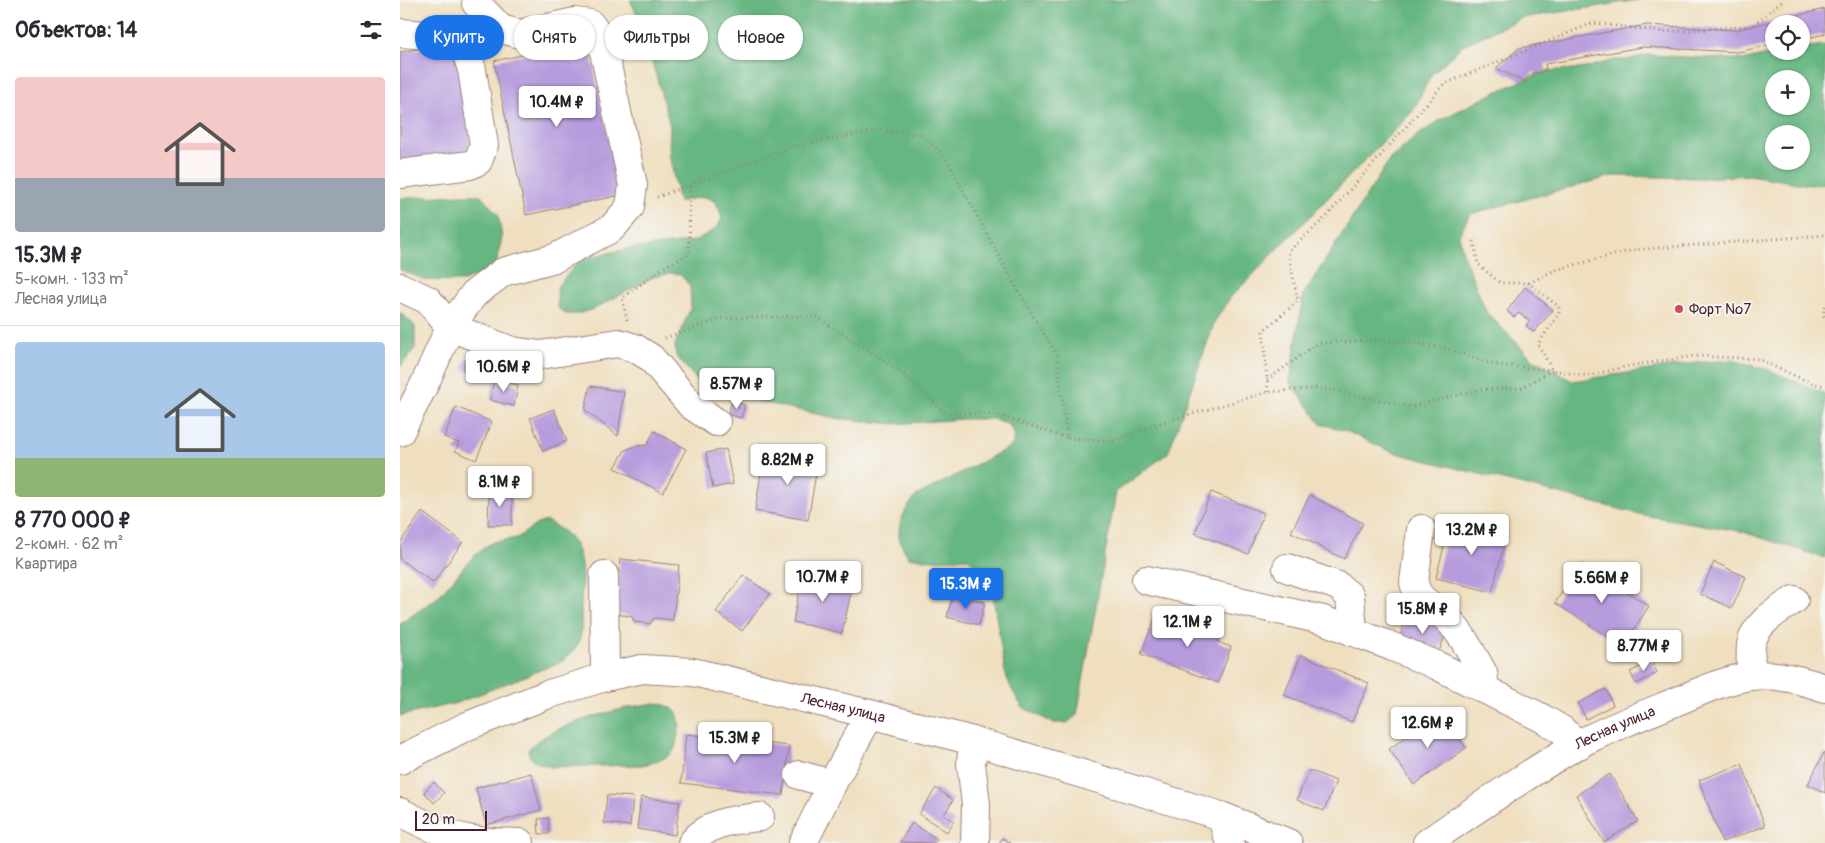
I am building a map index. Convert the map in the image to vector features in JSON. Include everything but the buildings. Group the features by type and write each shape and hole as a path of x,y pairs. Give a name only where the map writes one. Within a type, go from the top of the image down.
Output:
{"main road":[{"path":"400,432 425,383 450,327 474,294 503,272 555,258 612,228 630,207 633,185 601,38 590,24 575,22 520,34 501,29 473,1"},
{"path":"400,33 458,37 464,43 472,70 484,145 478,161 470,165 400,174"},
{"path":"400,287 428,300 450,327 512,351 540,355 618,343 635,348 651,358 691,405 716,422"},
{"path":"1421,529 1414,582 1416,591 1423,601 1440,611 1465,640 1483,673 1482,687"},
{"path":"1286,568 1338,586 1350,596 1353,632"},
{"path":"604,575 605,677"},
{"path":"1146,580 1322,620 1436,665 1482,687 1562,730 1579,744"},
{"path":"1751,676 1751,644 1757,631 1764,621 1794,600"},
{"name":"Лесная улица","path":"400,760 465,727 546,695 605,677 642,669 692,672 870,714 973,741 1221,816 1288,843"},
{"name":"Лесная улица","path":"1427,843 1492,798 1579,744 1701,691 1751,676 1798,678 1825,688"},
{"path":"803,843 870,714"},
{"path":"973,741 971,764 976,804 975,843"},
{"path":"799,775 832,784"},
{"path":"400,812 447,833 473,840 520,843"},
{"path":"1221,816 1230,843"},
{"path":"692,843 707,829 725,821 760,817"}],"path":[{"path":"1268,392 1263,330 1298,301 1288,252 1326,216 1444,84 1593,23 1665,32 1753,26 1783,0"},
{"path":"630,207 794,146 880,130 922,136 945,157 1017,289 1057,355 1067,438"},
{"path":"690,185 688,254 664,267 622,298 635,348 723,318 815,316 900,371 946,413 994,414 1067,438 1113,441 1157,424 1268,392 1322,388 1410,407 1478,390 1521,388 1552,370"},
{"path":"1474,241 1478,264 1500,283 1529,283 1556,270 1633,250 1825,235"},
{"path":"1529,283 1559,307 1559,314 1538,344 1552,370"},
{"path":"1825,306 1823,315 1825,318"},
{"path":"1267,380 1318,343 1388,340 1442,347 1491,364 1552,370 1588,376 1629,366 1695,356 1758,359 1811,383 1825,386"}],"green space":[{"path":"630,0 1639,0 1522,18 1463,45 1431,75 1413,111 1230,298 1215,321 1168,453 1116,492 1077,715 1067,723 1053,723 1022,707 1011,688 1005,672 992,590 977,567 968,558 931,560 908,557 899,538 899,529 906,509 916,496 1012,446 1015,436 1009,425 995,419 963,419 894,424 835,418 720,393 696,379 676,356 675,345 691,307 690,286 681,275 671,273 654,277 592,310 576,314 566,314 558,308 557,287 581,259 627,249 695,241 715,229 722,219 716,204 707,198 701,197 679,202 669,154 670,126 651,60 708,60 708,15 637,15"},
{"path":"1825,45 1825,183 1810,185 1749,175 1703,178 1613,176 1470,214 1459,235 1464,257 1487,313 1532,358 1572,381 1703,362 1732,360 1769,370 1825,394 1825,558 1740,531 1643,515 1392,452 1346,431 1321,424 1290,382 1303,295 1390,159 1418,135 1442,119 1498,91 1546,71 1586,68 1614,60 1626,60 1648,55 1746,60 1765,56 1765,60 1810,60 1810,47"},
{"path":"481,195 498,215 502,237 496,266 464,281 425,280 400,270 400,198"},
{"path":"400,312 415,326 415,348 400,367"},
{"path":"547,521 570,537 576,548 581,565 581,630 580,640 575,649 563,661 457,703 400,716 400,624 437,598 470,560 485,547 494,542 517,538 537,524"},
{"path":"655,703 663,704 674,710 679,718 676,746 668,756 660,760 642,765 551,767 536,762 530,757 528,750 538,741 568,725 606,713"}],"place":[{"name":"Форт №7","path":"1679,309"}]}
